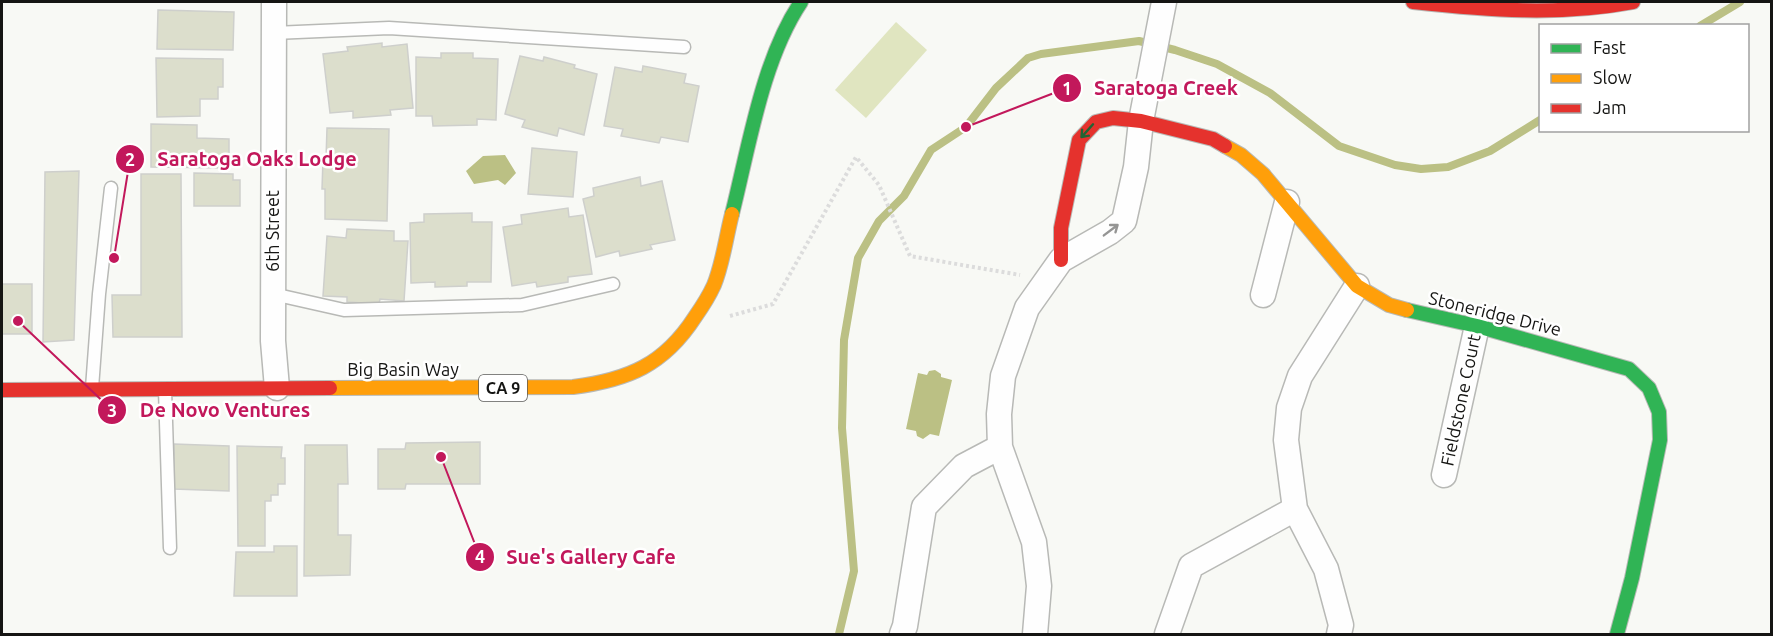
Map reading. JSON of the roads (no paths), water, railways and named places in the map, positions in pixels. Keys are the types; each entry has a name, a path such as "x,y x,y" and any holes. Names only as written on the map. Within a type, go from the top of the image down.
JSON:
{"main road":[{"name":"Big Basin Way","path":"2,390 573,387 598,386 637,374 652,364 678,340 701,311 714,285 770,68 789,20 801,2"},
{"path":"1413,2 1497,12 1530,13 1594,10 1633,2"},
{"name":"Stoneridge Drive","path":"1055,270 1078,140 1095,122 1113,118 1141,121 1213,139 1240,155 1263,174 1357,286 1389,305 1477,326 1629,369 1649,388 1659,412 1660,440 1632,578 1617,634"}],"street":[{"name":"6th Street","path":"274,2 273,350 277,388"},
{"path":"1035,634 1039,585 1034,542 1000,447 999,414 1003,376 1027,308 1055,270 1124,220 1136,167 1141,121 1163,8"},
{"path":"1263,295 1287,202"},
{"path":"1339,634 1341,625 1326,569 1295,509 1286,440 1289,408 1300,376 1357,286"},
{"name":"Fieldstone Court","path":"1444,475 1477,326"},
{"path":"902,634 924,507 964,466 1000,447"},
{"path":"1167,634 1191,566 1295,509"}],"lane":[{"path":"274,33 389,28 684,47"},
{"path":"92,389 99,294 111,188"},
{"path":"273,294 344,310 510,306 613,284"},
{"path":"165,389 170,548"}],"waterway":[{"path":"1703,24 1740,2"},
{"path":"839,634 854,571 842,428 844,340 858,258 879,221 904,196 931,150 966,127 996,88 1028,58 1041,54 1139,41 1175,50 1217,64 1270,93 1339,146 1395,165 1421,169 1448,167 1490,151 1539,121"}],"place":[{"name":"Saratoga Creek","path":"966,127"},
{"name":"Saratoga Oaks Lodge","path":"114,258"},
{"name":"De Novo Ventures","path":"18,321"},
{"name":"Sue's Gallery Cafe","path":"441,457"}]}
